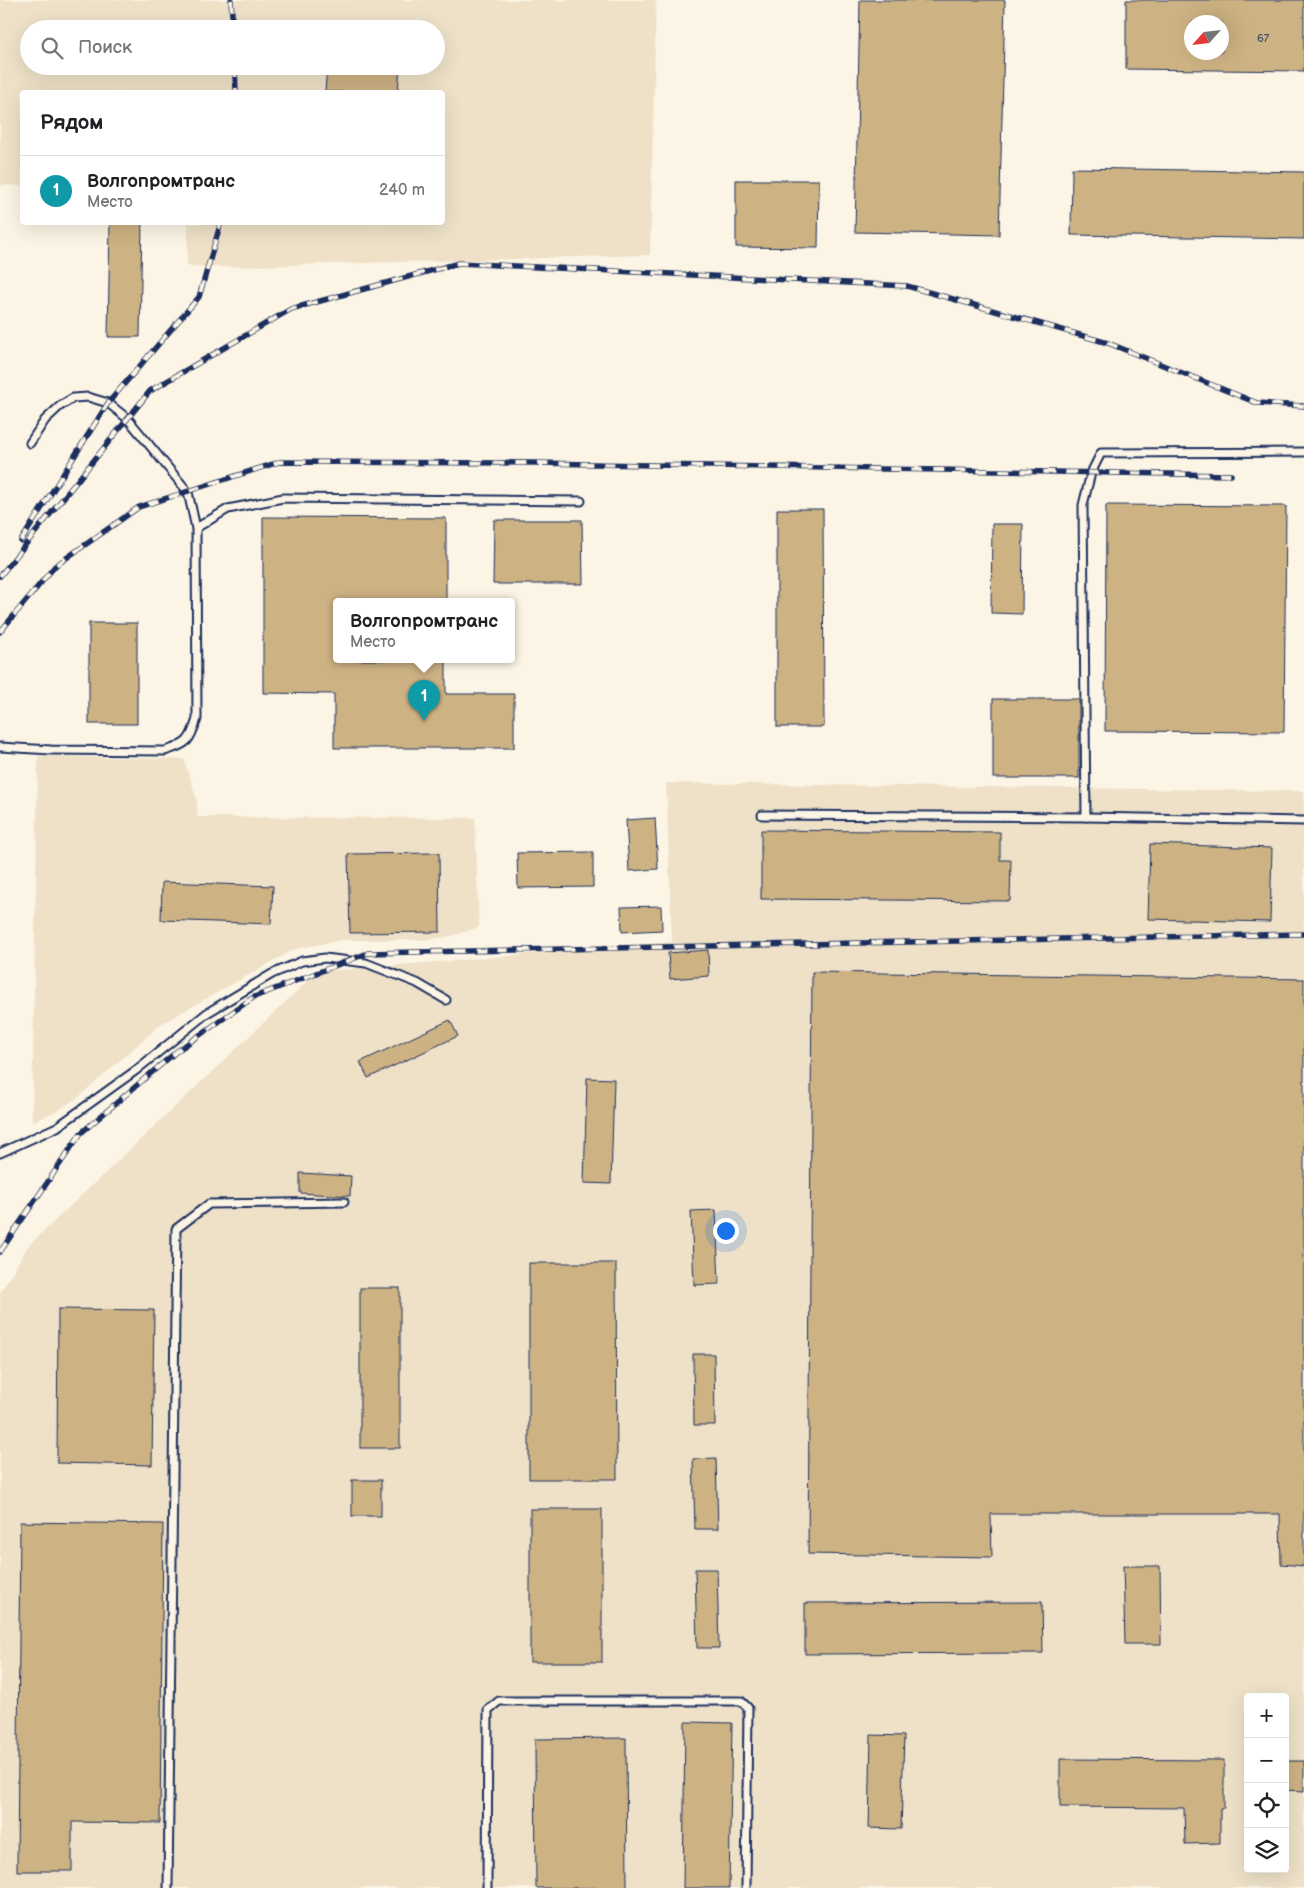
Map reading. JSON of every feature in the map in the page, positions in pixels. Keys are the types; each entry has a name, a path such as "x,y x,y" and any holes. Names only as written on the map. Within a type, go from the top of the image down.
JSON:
{"lane":[{"path":"0,747 51,750 166,751 182,746 192,734 197,719 196,528 188,492 128,419 108,403 88,397 73,398 60,406 45,420 30,442"},
{"path":"1086,816 1083,505 1091,473 1101,453 1304,452"},
{"path":"196,528 228,509 283,498 581,501"},
{"path":"762,815 1086,816 1304,821"},
{"path":"0,1153 57,1127 135,1071 207,1013 272,974 302,961 325,958 366,963 417,983 446,1000"},
{"path":"168,1888 176,1229 209,1204 344,1202"},
{"path":"487,1888 488,1710 499,1701 518,1701 741,1702 748,1708 746,1888"}],"shaded area":[{"path":"0,0 656,0 650,255 222,267 187,266 188,225 445,225 445,90 20,90 20,186 0,185"},
{"path":"38,756 184,759 197,800 197,817 475,818 479,927 452,936 427,940 342,940 295,949 161,1024 80,1096 59,1110 32,1122"},
{"path":"666,783 1304,791 1304,1888 0,1888 0,1293 28,1246 317,972 672,942"}],"building":[{"path":"860,0 1005,0 999,235 855,232"},
{"path":"1126,0 1304,0 1304,71 1126,69"},
{"path":"326,75 399,75 398,90 325,90"},
{"path":"1072,168 1304,172 1304,239 1071,235"},
{"path":"736,180 819,180 818,248 736,247"},
{"path":"110,225 142,225 140,337 108,337"},
{"path":"1106,505 1286,506 1284,732 1105,731"},
{"path":"777,509 823,509 824,727 777,727"},
{"path":"263,517 446,518 446,598 333,598 333,663 446,663 446,694 514,694 514,748 334,748 334,694 263,693"},
{"path":"494,520 582,520 583,584 493,584"},
{"path":"992,524 1023,524 1022,614 991,613"},
{"path":"89,623 137,623 137,724 89,724"},
{"path":"993,699 1079,699 1079,778 993,778"},
{"path":"655,818 658,869 629,871 626,820"},
{"path":"761,830 1000,832 1000,860 1011,860 1010,901 761,899"},
{"path":"1150,844 1272,848 1270,922 1148,919"},
{"path":"593,852 593,887 518,888 517,853"},
{"path":"439,853 440,932 350,933 348,854"},
{"path":"162,882 273,886 271,924 161,920"},
{"path":"661,906 662,930 622,932 621,907"},
{"path":"708,950 709,976 670,979 668,953"},
{"path":"812,972 1304,979 1304,1566 1281,1564 1280,1514 991,1514 992,1557 808,1554"},
{"path":"450,1020 458,1036 368,1078 360,1062"},
{"path":"587,1078 614,1079 611,1184 584,1183"},
{"path":"300,1173 351,1176 350,1196 300,1193"},
{"path":"716,1210 719,1284 694,1285 691,1211"},
{"path":"529,1263 616,1263 617,1479 529,1479"},
{"path":"360,1288 400,1288 400,1448 360,1448"},
{"path":"58,1309 154,1310 152,1465 57,1463"},
{"path":"693,1354 714,1354 715,1425 694,1425"},
{"path":"716,1458 718,1529 695,1529 693,1459"},
{"path":"352,1480 381,1480 381,1516 352,1516"},
{"path":"530,1509 602,1509 602,1662 530,1662"},
{"path":"20,1522 163,1524 160,1823 72,1822 72,1871 17,1871"},
{"path":"1123,1566 1160,1566 1161,1644 1125,1644"},
{"path":"695,1569 717,1569 719,1648 697,1648"},
{"path":"1042,1602 1043,1653 805,1654 805,1603"},
{"path":"685,1722 732,1723 729,1888 683,1888"},
{"path":"871,1735 904,1736 901,1829 869,1828"},
{"path":"626,1738 627,1888 536,1888 535,1739"},
{"path":"1060,1759 1224,1760 1224,1808 1220,1808 1220,1843 1185,1844 1184,1808 1060,1807"},
{"path":"1289,1761 1304,1761 1304,1791 1289,1790"}],"railway":[{"path":"231,0 232,20"},
{"path":"235,75 236,90"},
{"path":"21,541 108,403 199,297 220,225"},
{"path":"0,576 150,391 291,309 459,263 907,286 1108,343 1257,403 1304,406"},
{"path":"0,632 55,566 139,507 279,462 534,463 1231,475"},
{"path":"0,1252 81,1133 177,1051 254,997 368,953 1304,934"}],"place":[{"name":"Волгопромтранс","path":"424,721"}]}
